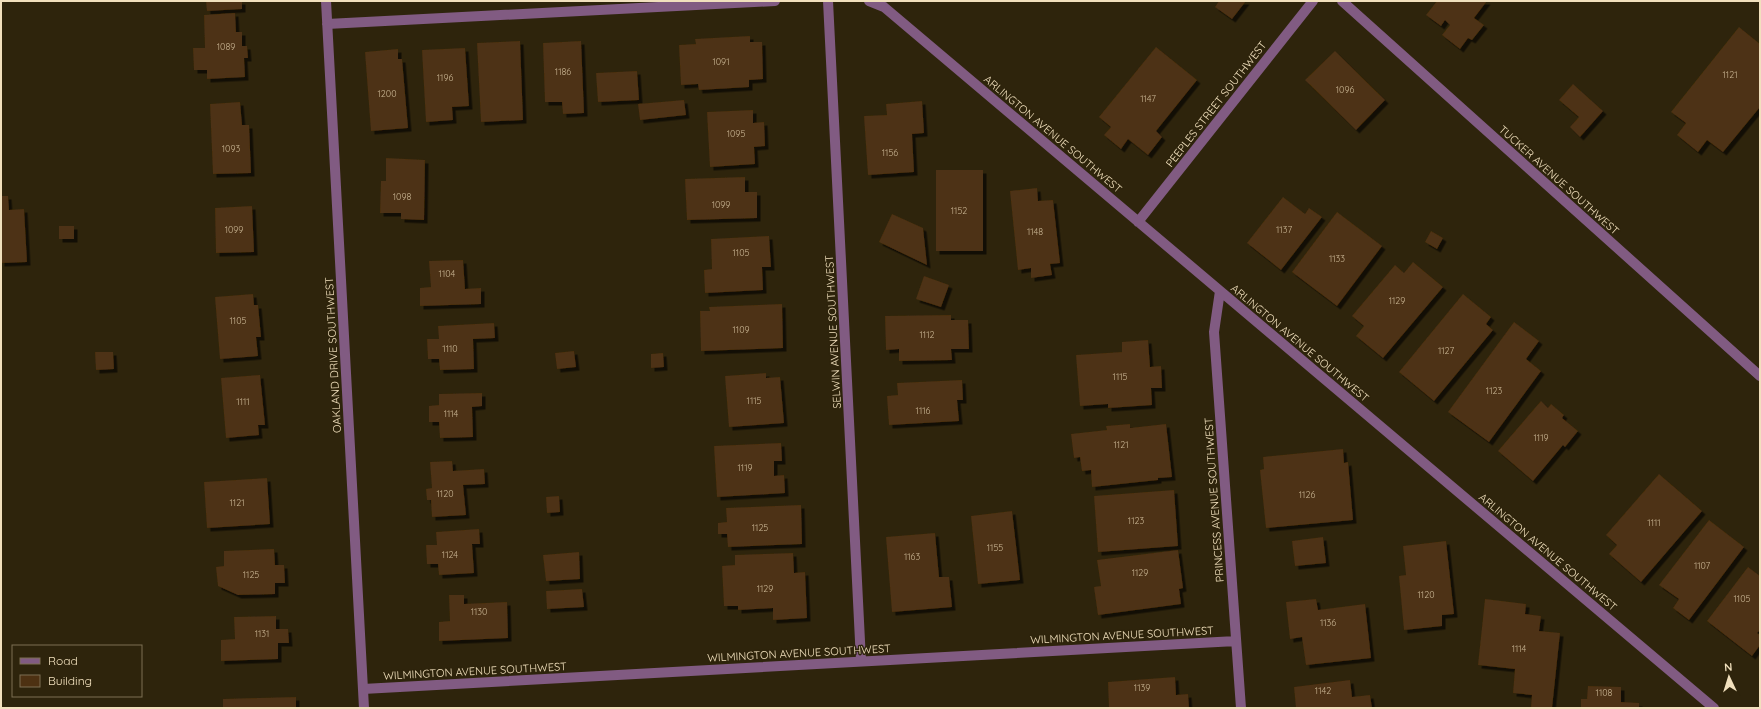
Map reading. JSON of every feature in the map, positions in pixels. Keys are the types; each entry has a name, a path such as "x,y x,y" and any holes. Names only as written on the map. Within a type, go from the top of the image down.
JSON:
{"street":[{"name":"OAKLAND DRIVE SOUTHWEST","path":"326,1 364,708"},
{"path":"327,24 775,1"},
{"name":"SELWIN AVENUE SOUTHWEST","path":"828,1 861,661"},
{"name":"ARLINGTON AVENUE SOUTHWEST","path":"869,1 884,7 1714,708"},
{"name":"PEEPLES STREET SOUTHWEST","path":"1138,222 1313,1"},
{"name":"TUCKER AVENUE SOUTHWEST","path":"1342,1 1760,376"},
{"name":"PRINCESS AVENUE SOUTHWEST","path":"1220,291 1214,332 1241,708"},
{"name":"WILMINGTON AVENUE SOUTHWEST","path":"363,689 1236,641"}],"building":[{"path":"206,1 242,1 242,9 207,11"},
{"path":"1219,1 1246,1 1232,19 1215,7"},
{"path":"1437,1 1487,1 1474,18 1484,25 1472,40 1468,38 1460,49 1442,35 1450,25 1445,20 1441,26 1426,15"},
{"path":"235,13 236,32 242,32 242,46 247,46 248,58 244,58 245,77 207,79 207,70 194,70 193,48 205,48 204,15"},
{"path":"1739,27 1760,44 1760,107 1723,152 1707,140 1698,152 1677,135 1686,123 1671,112"},
{"path":"750,36 750,42 762,42 763,79 749,80 749,87 699,90 698,84 681,85 679,45 696,44 695,39"},
{"path":"520,41 523,120 481,122 477,43"},
{"path":"581,41 584,113 563,114 562,102 545,102 543,43"},
{"path":"1156,47 1197,80 1156,131 1162,137 1148,155 1128,139 1121,149 1104,135 1111,127 1099,117"},
{"path":"465,48 469,106 452,107 453,120 426,122 422,50"},
{"path":"398,49 398,59 402,59 408,128 371,131 365,52"},
{"path":"1335,51 1385,100 1356,130 1305,80"},
{"path":"637,71 639,100 598,102 596,73"},
{"path":"1573,84 1603,111 1580,137 1570,127 1579,117 1559,100"},
{"path":"684,100 686,115 640,120 638,104"},
{"path":"922,101 924,133 912,134 914,172 868,175 864,116 887,115 886,104"},
{"path":"240,102 242,125 249,125 251,173 213,174 210,104"},
{"path":"753,110 753,123 764,122 765,146 754,147 755,164 710,167 707,112"},
{"path":"386,158 425,160 424,220 401,219 401,213 380,213 381,181 386,181"},
{"path":"936,170 983,170 983,251 936,251"},
{"path":"745,177 745,192 757,192 757,218 687,220 685,179"},
{"path":"1037,188 1038,201 1053,200 1060,263 1050,264 1052,275 1031,278 1031,268 1018,270 1010,191"},
{"path":"1,196 8,196 9,210 24,209 27,262 1,263"},
{"path":"1283,197 1305,214 1309,208 1322,217 1281,270 1247,243"},
{"path":"252,206 254,252 216,253 215,208"},
{"path":"1337,212 1382,246 1337,306 1292,272"},
{"path":"892,214 923,228 927,265 879,242"},
{"path":"59,226 74,226 74,239 59,239"},
{"path":"1431,231 1443,238 1437,249 1425,242"},
{"path":"769,236 771,267 762,267 763,290 705,293 704,270 712,269 711,239"},
{"path":"463,260 465,289 481,288 481,304 420,306 420,288 431,287 429,261"},
{"path":"1413,262 1443,287 1383,358 1356,336 1364,326 1352,316 1395,265 1404,273"},
{"path":"924,276 949,285 941,307 916,299"},
{"path":"253,294 254,305 258,305 261,337 256,337 258,356 220,359 215,297"},
{"path":"1463,294 1491,317 1486,324 1493,330 1434,401 1399,372"},
{"path":"782,304 783,348 701,351 700,311 710,311 709,307"},
{"path":"951,315 951,320 968,320 969,349 951,349 952,360 899,361 899,349 886,350 885,316"},
{"path":"1514,322 1539,341 1526,359 1541,371 1489,442 1448,412"},
{"path":"494,323 495,338 473,339 474,369 440,370 439,359 428,359 427,339 439,339 438,326"},
{"path":"1148,340 1150,367 1161,366 1162,388 1151,388 1152,405 1108,408 1108,404 1080,406 1076,355 1122,352 1122,342"},
{"path":"574,351 576,367 557,369 555,353"},
{"path":"95,352 113,352 114,369 96,370"},
{"path":"663,353 664,367 651,368 651,354"},
{"path":"766,373 766,378 780,377 784,423 729,427 725,376"},
{"path":"260,375 265,425 258,425 259,435 226,438 221,378"},
{"path":"962,380 963,400 957,400 959,421 889,425 887,396 898,395 897,383"},
{"path":"482,393 482,406 472,407 473,437 440,438 439,422 429,422 429,406 439,405 439,394"},
{"path":"1541,401 1548,408 1551,404 1564,415 1562,418 1578,431 1565,447 1563,445 1533,481 1498,451"},
{"path":"1130,424 1130,428 1166,424 1172,477 1158,478 1158,480 1092,487 1091,470 1082,471 1080,457 1074,458 1071,434 1107,430 1106,426"},
{"path":"781,443 782,461 774,461 774,476 784,475 785,493 717,497 714,446"},
{"path":"1343,449 1344,463 1348,462 1353,520 1266,528 1260,470 1264,469 1263,457"},
{"path":"452,461 453,471 484,469 485,484 463,485 466,515 432,517 431,500 427,500 426,489 432,488 430,462"},
{"path":"1659,474 1702,511 1641,582 1609,554 1617,545 1606,535"},
{"path":"267,478 270,524 207,528 204,482"},
{"path":"1174,490 1178,546 1098,552 1094,496"},
{"path":"559,496 560,512 547,513 546,497"},
{"path":"801,505 802,544 728,547 727,534 718,534 718,523 727,522 726,508"},
{"path":"1012,511 1020,580 978,584 971,516"},
{"path":"1709,520 1744,547 1689,620 1673,608 1679,599 1659,585"},
{"path":"479,529 480,544 472,544 474,573 439,575 438,564 427,564 426,545 437,545 436,532"},
{"path":"935,533 939,577 949,577 952,607 892,612 886,537"},
{"path":"1323,537 1326,563 1295,566 1292,541"},
{"path":"1446,541 1454,614 1442,615 1442,626 1404,630 1399,576 1406,575 1403,546"},
{"path":"274,549 275,565 284,565 285,583 275,583 275,594 238,595 218,586 216,567 224,566 224,551"},
{"path":"1178,550 1183,588 1179,589 1181,604 1098,615 1094,587 1101,586 1097,560"},
{"path":"579,552 580,579 546,581 543,555"},
{"path":"793,553 794,573 805,572 807,618 773,620 773,608 738,610 738,606 724,606 722,566 735,565 735,555"},
{"path":"1748,567 1760,576 1760,630 1757,633 1760,635 1760,645 1752,656 1707,621"},
{"path":"582,589 584,607 547,609 546,591"},
{"path":"449,595 464,595 464,604 507,602 508,638 439,641 439,622 450,621"},
{"path":"1316,599 1318,610 1365,604 1371,658 1306,665 1302,637 1290,639 1286,602"},
{"path":"1485,599 1526,604 1525,614 1541,616 1539,631 1560,633 1552,708 1531,707 1532,695 1513,693 1515,669 1478,665"},
{"path":"276,616 276,629 288,629 289,643 278,643 278,659 221,661 221,640 235,639 234,617"},
{"path":"1175,677 1176,695 1188,694 1189,708 1109,708 1108,682"},
{"path":"1350,680 1352,697 1370,695 1372,708 1296,708 1294,687"},
{"path":"1588,686 1621,687 1621,702 1639,703 1639,708 1581,708 1581,699 1587,699"},
{"path":"296,697 296,708 223,708 223,699"}]}
